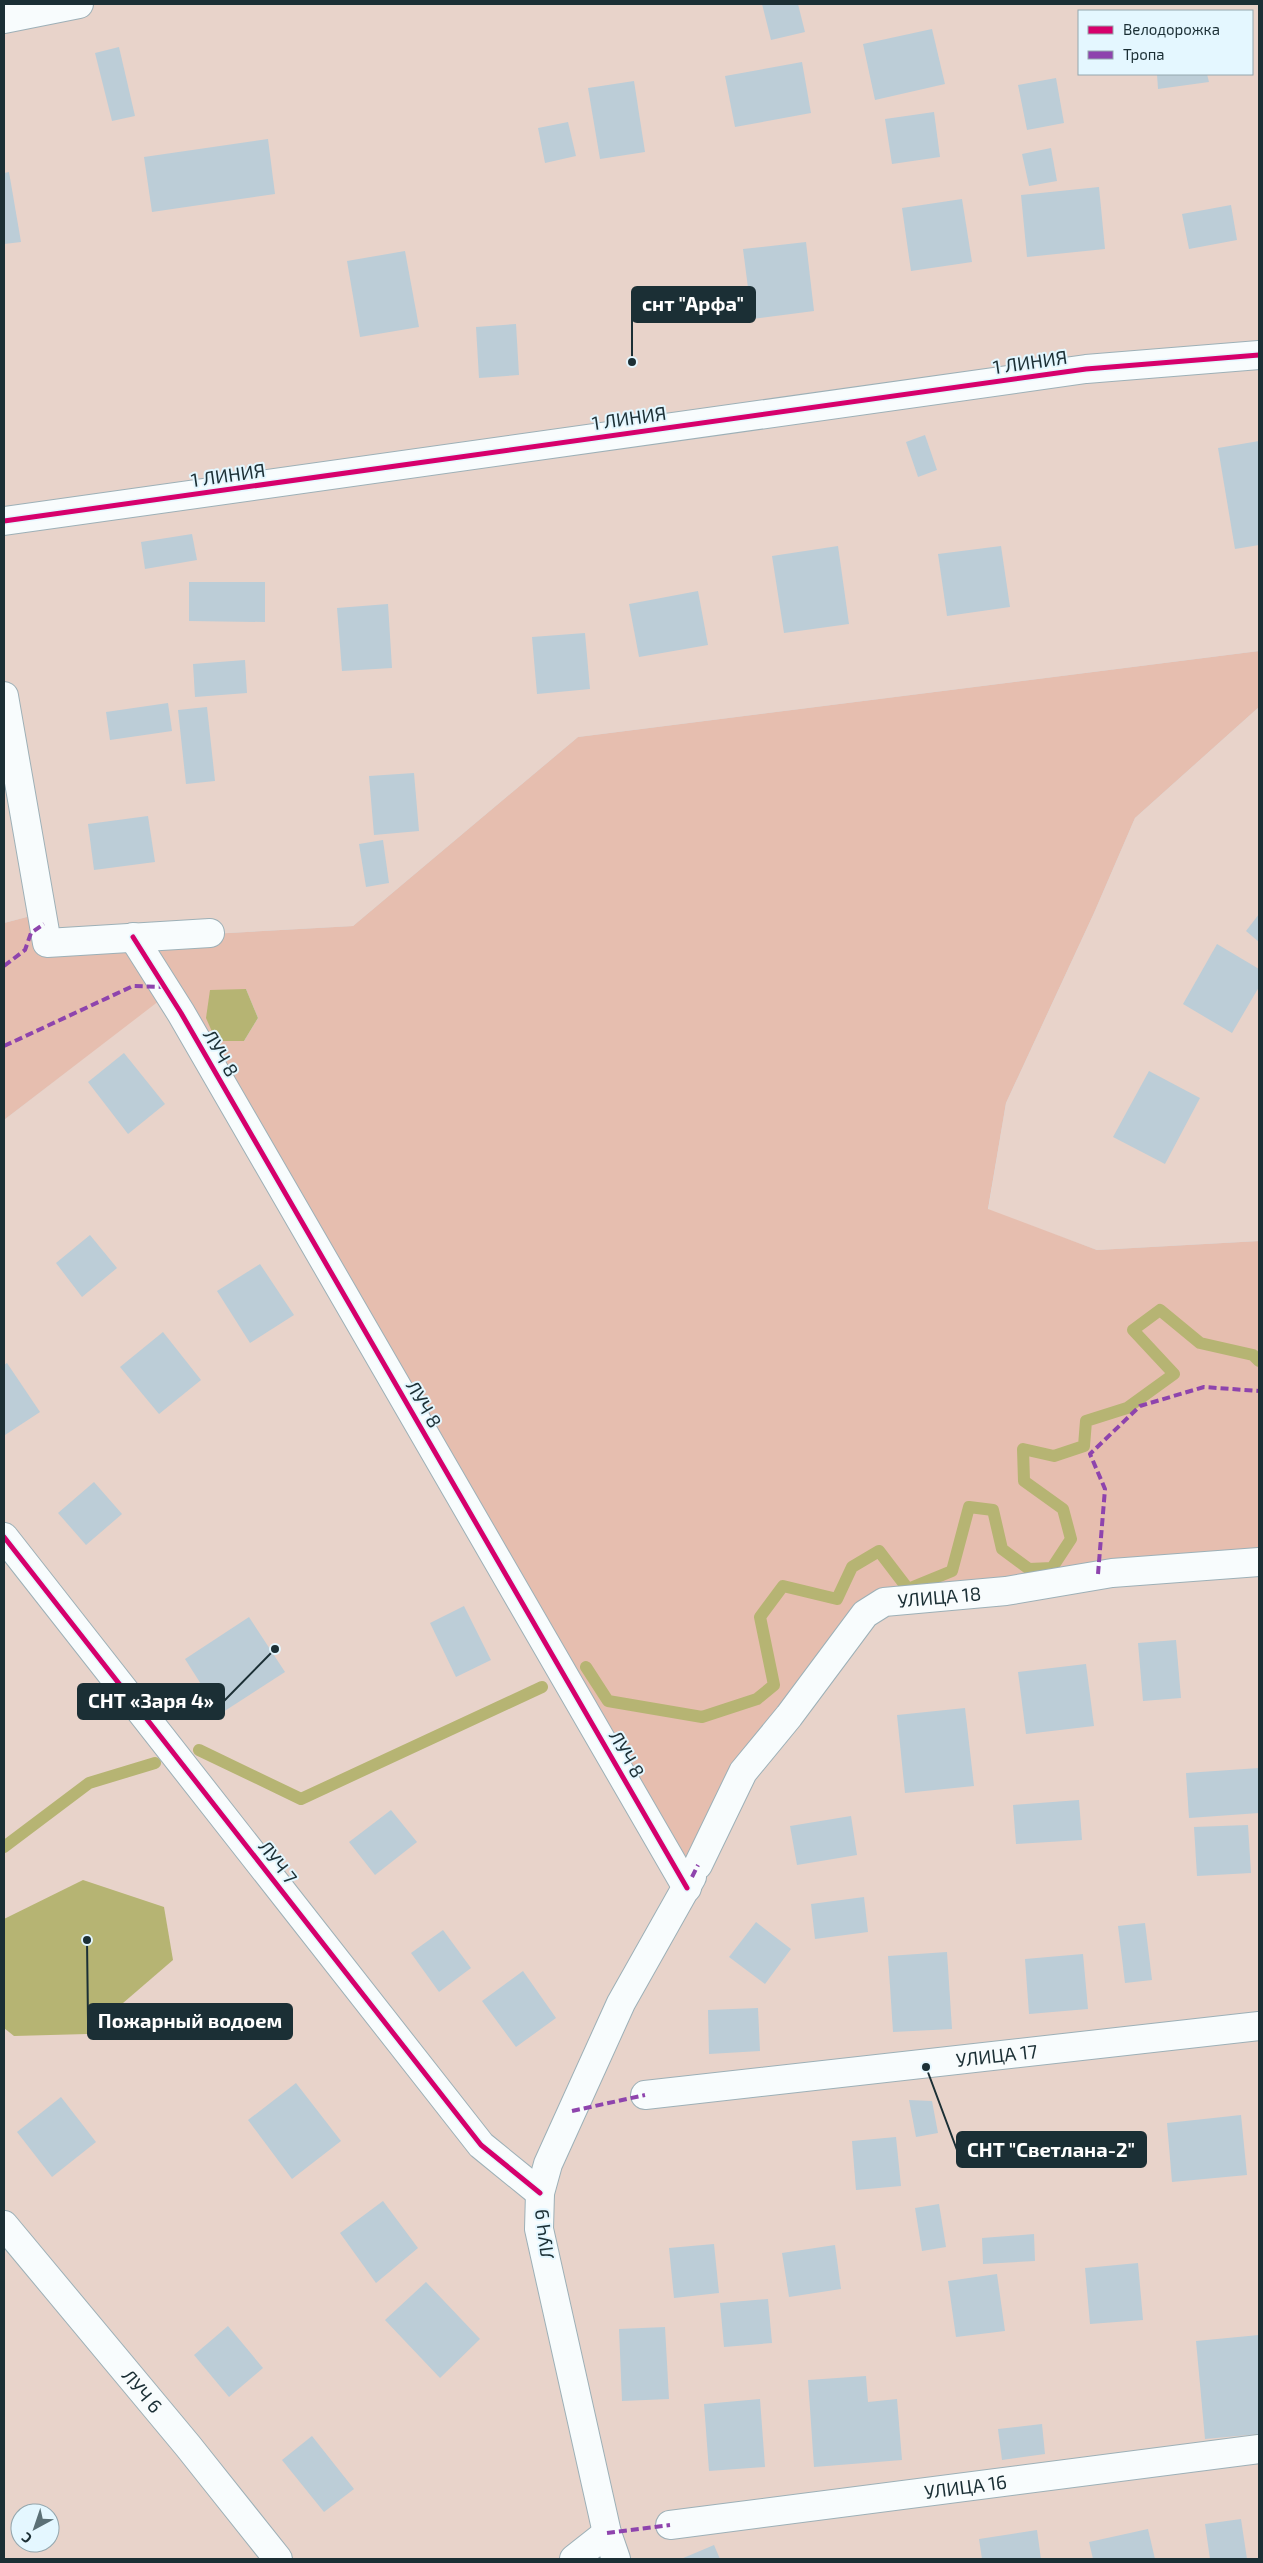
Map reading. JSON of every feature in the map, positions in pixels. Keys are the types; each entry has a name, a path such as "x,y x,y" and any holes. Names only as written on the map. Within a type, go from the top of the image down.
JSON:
{"street":[{"path":"4,19 80,4"},
{"name":"1 ЛИНИЯ","path":"4,521 1086,369 1259,355"},
{"path":"4,696 47,943 210,933"},
{"name":"ЛУЧ 8","path":"133,937 181,1013 693,1877"},
{"name":"ЛУЧ 7","path":"4,1537 481,2145 540,2192"},
{"name":"УЛИЦА 18","path":"693,1877 743,1772 789,1716 865,1614 884,1602 1006,1591 1112,1573 1259,1562"},
{"name":"ЛУЧ 9","path":"616,2559 607,2533 539,2228 540,2192 548,2164 621,2003 693,1877"},
{"name":"УЛИЦА 17","path":"644,2095 1259,2026"},
{"name":"ЛУЧ 6","path":"4,2225 188,2446 278,2559"},
{"name":"УЛИЦА 16","path":"670,2525 1259,2449"},
{"path":"574,2559 607,2533"}],"shaded area":[{"path":"4,4 1259,4 1259,651 578,737 353,926 47,943 42,913 4,923"},
{"path":"1259,651 1259,707 1135,818 1094,913 1006,1103 988,1209 1097,1250 1259,1241 1259,1562 884,1602 817,1678 684,1892 168,994 4,1120 4,923 42,913 47,943 353,926 578,737","holes":["246,989 258,1018 244,1041"]},
{"path":"1259,707 1259,1241 1097,1250 988,1210 1006,1103 1094,913 1135,818"},
{"path":"246,989 258,1018 244,1041 216,1041 206,1018 210,990"},
{"path":"168,993 706,1850 865,1614 1259,1562 1259,2559 4,2559 4,1120"},
{"path":"83,1880 164,1907 173,1960 87,2034 14,2036 4,2028 4,1919"}],"building":[{"path":"762,4 798,4 805,32 771,40"},
{"path":"932,29 945,84 875,100 863,44"},
{"path":"119,47 135,116 112,121 95,53"},
{"path":"802,62 811,113 735,127 725,76"},
{"path":"1157,75 1207,75 1209,82 1158,89"},
{"path":"1056,78 1064,123 1027,130 1018,85"},
{"path":"634,81 645,152 600,159 588,88"},
{"path":"934,112 940,157 892,164 885,119"},
{"path":"568,122 576,156 545,163 538,128"},
{"path":"268,139 275,194 152,212 144,157"},
{"path":"1051,148 1057,181 1029,186 1022,154"},
{"path":"9,172 21,242 4,244 4,173"},
{"path":"1099,187 1105,249 1027,257 1021,195"},
{"path":"962,199 972,262 911,271 902,208"},
{"path":"1231,205 1237,240 1189,249 1182,214"},
{"path":"806,242 814,311 752,319 743,249"},
{"path":"405,251 419,327 360,337 347,261"},
{"path":"516,324 519,375 479,378 476,327"},
{"path":"925,435 937,470 918,477 906,442"},
{"path":"1259,441 1259,545 1235,549 1218,448"},
{"path":"192,534 197,560 145,569 141,542"},
{"path":"838,546 849,624 784,633 772,556"},
{"path":"1001,546 1010,607 947,616 938,554"},
{"path":"189,582 265,582 265,622 189,621"},
{"path":"698,591 708,645 639,657 629,604"},
{"path":"388,604 392,668 342,671 337,608"},
{"path":"585,633 590,689 537,694 532,637"},
{"path":"245,660 247,693 195,697 193,664"},
{"path":"168,703 172,731 110,740 106,712"},
{"path":"207,707 215,781 186,784 178,710"},
{"path":"414,773 419,831 374,835 369,776"},
{"path":"148,816 155,862 94,870 88,824"},
{"path":"383,840 389,883 366,887 359,844"},
{"path":"1259,914 1259,942 1246,931"},
{"path":"1217,944 1259,969 1259,987 1232,1033 1183,1004"},
{"path":"124,1053 165,1104 128,1134 88,1082"},
{"path":"1149,1071 1200,1098 1165,1164 1113,1137"},
{"path":"90,1235 117,1268 82,1297 56,1263"},
{"path":"260,1264 294,1315 250,1343 217,1291"},
{"path":"163,1332 201,1380 159,1414 120,1367"},
{"path":"7,1363 40,1412 5,1435 4,1365"},
{"path":"94,1482 122,1514 86,1545 58,1513"},
{"path":"464,1606 491,1660 456,1677 430,1623"},
{"path":"249,1617 285,1672 220,1714 185,1659"},
{"path":"1176,1640 1181,1698 1143,1701 1138,1643"},
{"path":"1086,1664 1094,1726 1026,1734 1018,1672"},
{"path":"965,1708 974,1786 905,1793 897,1715"},
{"path":"1259,1768 1259,1813 1189,1818 1186,1773"},
{"path":"1079,1800 1082,1840 1016,1844 1013,1805"},
{"path":"391,1810 417,1842 375,1875 349,1842"},
{"path":"851,1816 857,1855 797,1865 790,1826"},
{"path":"1248,1825 1251,1873 1197,1876 1194,1827"},
{"path":"864,1897 868,1932 815,1939 811,1904"},
{"path":"756,1922 791,1949 765,1984 729,1957"},
{"path":"1145,1923 1152,1980 1125,1983 1118,1926"},
{"path":"443,1930 471,1968 439,1992 411,1953"},
{"path":"947,1952 952,2029 893,2032 888,1956"},
{"path":"1083,1954 1088,2009 1029,2014 1025,1959"},
{"path":"523,1971 556,2018 516,2047 482,2001"},
{"path":"758,2008 760,2051 709,2054 708,2010"},
{"path":"296,2083 341,2141 292,2179 248,2120"},
{"path":"61,2097 96,2142 52,2177 17,2132"},
{"path":"909,2100 932,2101 938,2133 916,2137"},
{"path":"1241,2115 1247,2175 1172,2182 1167,2123"},
{"path":"896,2137 901,2186 856,2190 852,2141"},
{"path":"383,2201 418,2248 376,2283 340,2233"},
{"path":"939,2204 946,2247 922,2251 915,2208"},
{"path":"1034,2234 1035,2261 983,2264 982,2238"},
{"path":"714,2244 719,2293 674,2298 669,2248"},
{"path":"835,2245 841,2289 789,2297 782,2253"},
{"path":"1138,2263 1143,2320 1090,2324 1085,2268"},
{"path":"997,2274 1005,2331 956,2337 948,2281"},
{"path":"426,2282 480,2339 440,2378 385,2320"},
{"path":"768,2299 772,2343 724,2347 720,2303"},
{"path":"228,2326 263,2368 229,2397 194,2355"},
{"path":"665,2327 669,2399 622,2401 619,2329"},
{"path":"1259,2335 1259,2434 1205,2439 1196,2341"},
{"path":"866,2376 868,2402 897,2399 902,2460 814,2467 808,2380"},
{"path":"760,2399 765,2467 709,2471 704,2404"},
{"path":"1042,2424 1045,2454 1002,2460 998,2429"},
{"path":"312,2436 354,2489 324,2512 282,2460"},
{"path":"1241,2519 1247,2559 1210,2559 1205,2524"},
{"path":"1148,2529 1155,2559 1093,2559 1089,2542"},
{"path":"1037,2530 1041,2559 982,2559 979,2539"},
{"path":"714,2545 720,2559 681,2559"}],"waterway":[{"path":"586,1667 608,1701 702,1717 757,1699 774,1685 760,1617 783,1586 837,1599 852,1567 879,1551 908,1589 952,1571 969,1507 993,1510 1002,1549 1029,1569 1052,1568 1071,1539 1063,1509 1024,1481 1023,1449 1054,1456 1084,1446 1086,1421 1127,1408 1174,1374 1133,1330 1160,1310 1200,1343 1253,1355 1259,1361"},
{"path":"199,1750 301,1799 542,1687"},
{"path":"4,1847 89,1783 155,1763"}],"marked path":[{"path":"4,966 25,950 31,933 44,924"},
{"path":"4,1046 133,986 164,987"},
{"path":"1098,1574 1105,1489 1090,1454 1140,1406 1204,1387 1259,1391"},
{"path":"692,1877 698,1865"},
{"path":"572,2111 645,2095"},
{"path":"607,2533 670,2525"}],"cycle path":[{"path":"4,521 1086,369 1259,355"},
{"path":"133,937 181,1013 687,1888"},
{"path":"4,1537 481,2145 540,2193"}],"place":[{"name":"снт \"Арфа\"","path":"632,362"},
{"name":"СНТ «Заря 4»","path":"275,1649"},
{"name":"Пожарный водоем","path":"87,1940"},
{"name":"СНТ \"Светлана-2\"","path":"926,2067"}]}
